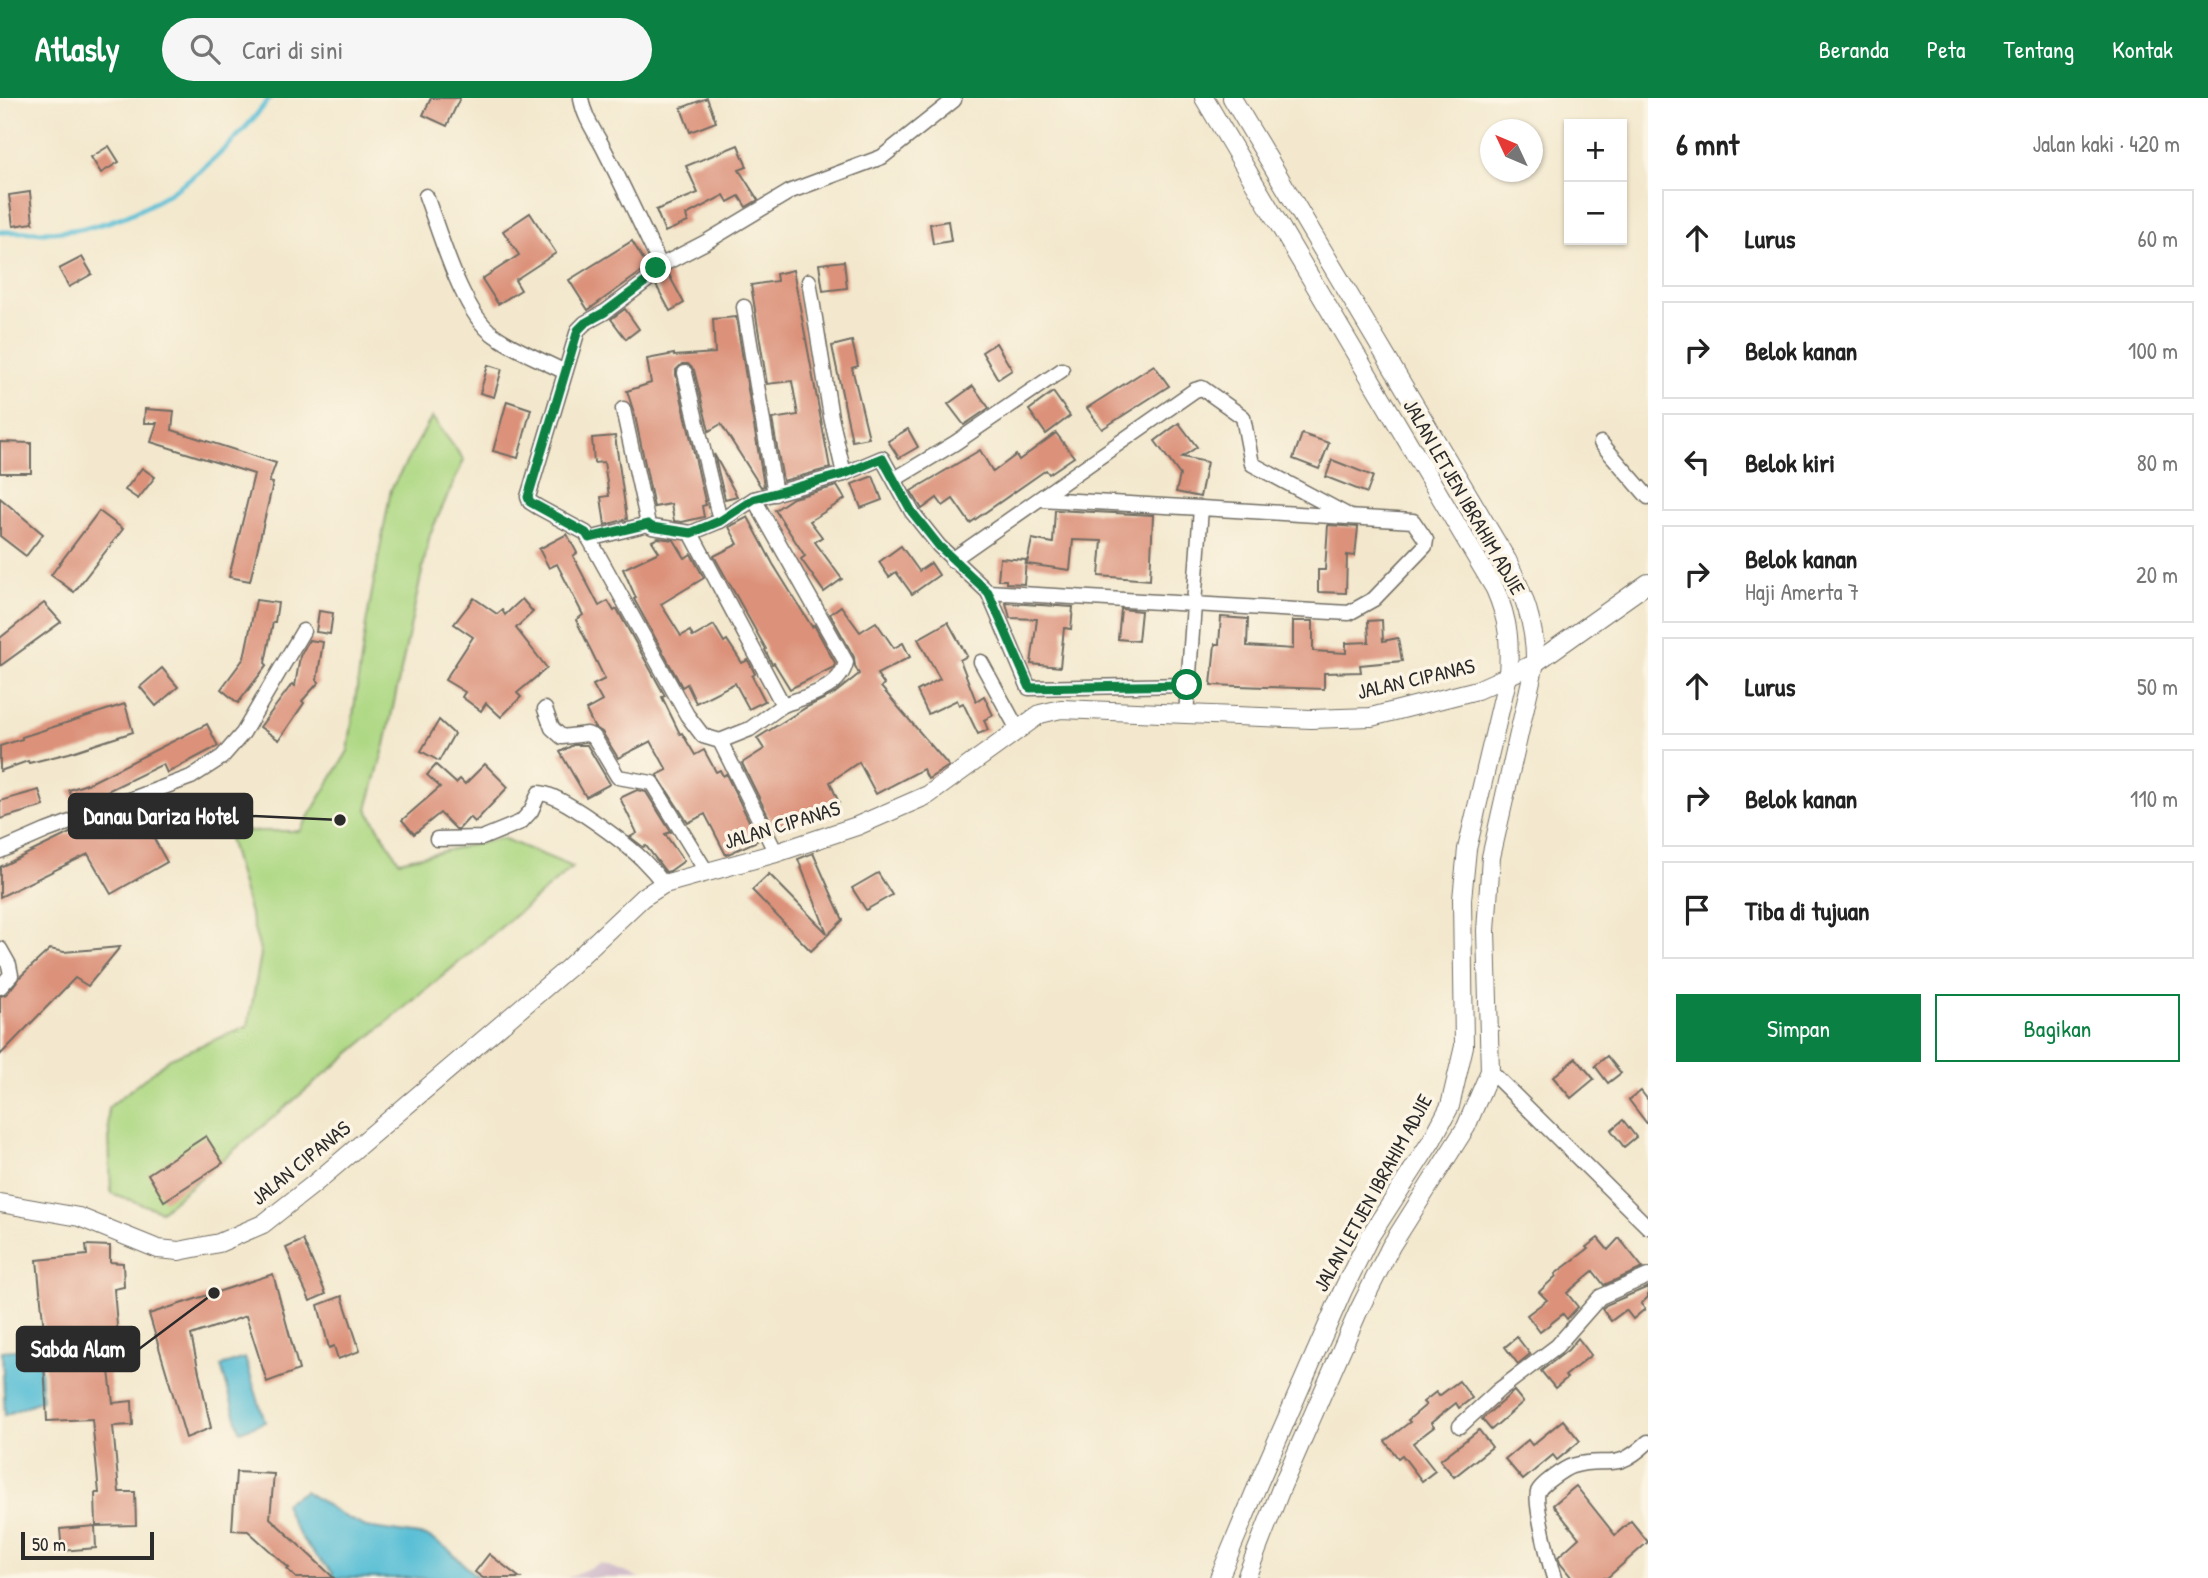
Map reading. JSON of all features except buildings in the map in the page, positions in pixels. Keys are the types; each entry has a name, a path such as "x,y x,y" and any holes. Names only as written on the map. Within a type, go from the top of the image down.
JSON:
{"street":[{"path":"581,98 589,122 657,258 656,268 653,276 578,330 528,497 530,502 586,533 687,715 704,736 720,741 750,729 783,705 816,693 836,681 844,673 846,663 754,499"},
{"name":"JALAN LETJEN IBRAHIM ADJIE","path":"1204,98 1495,589 1509,628 1508,676 1467,849 1462,899 1464,1046 1450,1106 1432,1140 1370,1236 1326,1328 1219,1578"},
{"name":"JALAN LETJEN IBRAHIM ADJIE","path":"1232,98 1507,560 1530,617 1535,642 1535,663 1491,858 1486,931 1490,1072 1466,1127 1391,1246 1359,1312 1287,1474 1246,1578"},
{"path":"656,268 706,242 791,191 882,157 954,100"},
{"path":"426,196 457,278 477,317 491,334 565,372"},
{"path":"809,281 831,417 844,474"},
{"path":"744,307 775,494"},
{"path":"895,479 956,443 1062,370"},
{"path":"685,373 720,521"},
{"path":"952,561 1195,390 1202,388 1243,417 1252,464 1353,517"},
{"path":"623,409 648,524 652,527 691,533 720,521 754,499 844,474 878,458 885,461 912,512 952,561 988,592 1030,688 1187,685"},
{"path":"1601,443 1648,497"},
{"path":"988,592 1349,613 1374,599 1425,546 1426,540 1413,521 1040,499"},
{"path":"1186,715 1200,508"},
{"path":"589,538 648,524"},
{"path":"691,533 783,705"},
{"name":"JALAN CIPANAS","path":"0,1203 79,1217 158,1249 179,1251 219,1243 263,1224 314,1184 568,968 642,898 664,884 776,853 857,826 928,794 1040,714 1061,709 1311,719 1371,717 1477,690 1535,663 1648,583"},
{"path":"0,851 191,777 222,757 243,733 303,631"},
{"path":"981,662 1017,728"},
{"path":"545,709 552,728 562,737 587,734 594,737 618,776 652,783 706,871"},
{"path":"720,741 776,853"},
{"path":"438,839 482,838 521,821 531,811 539,793 543,793 562,801 628,847 651,867 664,884"},
{"path":"0,949 11,975 0,987"},
{"path":"1490,1072 1648,1227"},
{"path":"1370,1236 1391,1246"},
{"path":"1460,1426 1499,1390 1557,1346 1600,1297 1648,1276"},
{"path":"1554,1578 1538,1505 1539,1489 1571,1466 1625,1461 1648,1442"}],"shaded area":[{"path":"600,1563 640,1578 567,1578"}],"green space":[{"path":"432,417 464,460 430,534 385,745 367,809 399,861 502,838 573,867 161,1211 111,1193 108,1108 170,1058 248,1026 261,954 227,831 300,831 348,751 366,624 391,489"}],"water":[{"path":"39,1348 42,1400 5,1415 2,1351"},
{"path":"245,1358 265,1422 240,1431 221,1366"},
{"path":"305,1491 343,1516 366,1527 426,1536 448,1549 478,1578 329,1578 333,1573 304,1541 292,1523 284,1503"}],"waterway":[{"path":"0,232 56,232 95,226 153,203 205,167 229,145 270,98"}],"place":[{"name":"Danau Dariza Hotel","path":"340,820"},
{"name":"Sabda Alam","path":"214,1293"}],"route":[{"path":"656,268 653,276 578,330 528,497 530,502 586,533 589,538 648,524 652,527 691,533 720,521 754,499 844,474 882,458 912,512 952,561 988,592 1030,688 1187,685"}]}
